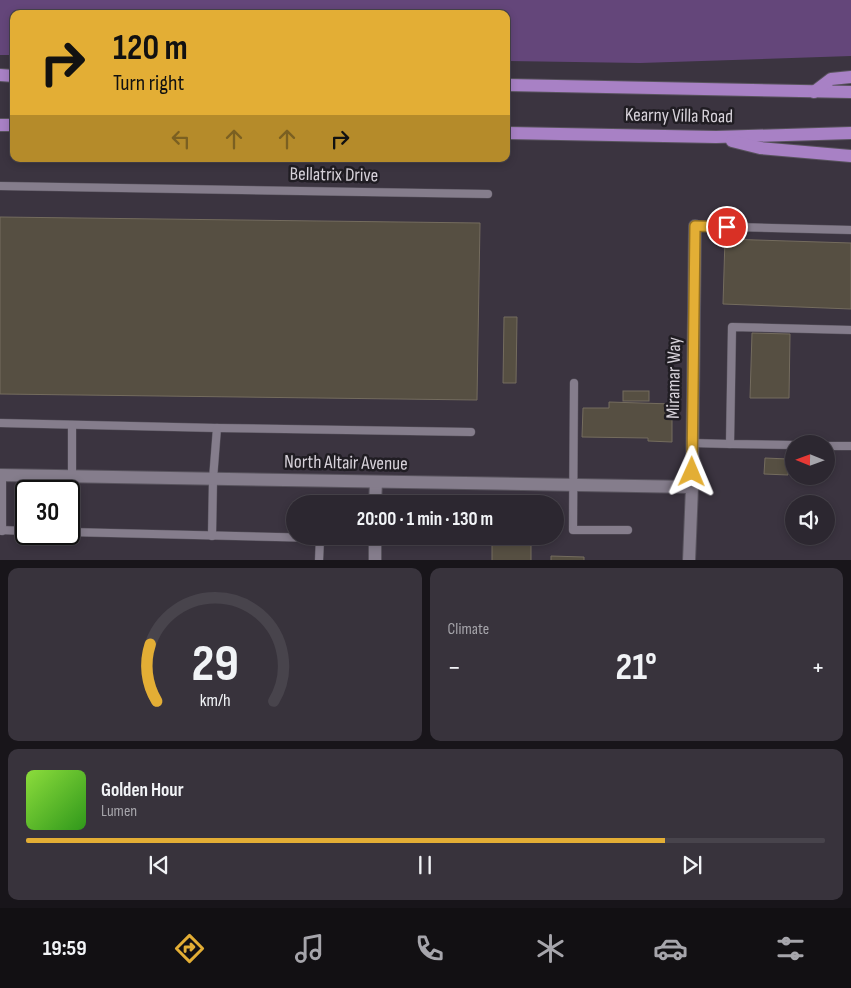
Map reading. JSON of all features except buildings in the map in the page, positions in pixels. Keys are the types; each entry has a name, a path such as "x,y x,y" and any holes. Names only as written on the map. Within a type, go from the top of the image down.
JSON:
{"main road":[{"path":"814,92 831,78 851,77"},
{"name":"Kearny Villa Road","path":"510,86 851,92"},
{"name":"Kearny Villa Road","path":"510,132 716,136 851,133"},
{"path":"716,136 760,148 851,156"}],"street":[{"name":"Miramar Way","path":"689,560 692,486 695,226"},
{"name":"North Altair Avenue","path":"1,476 692,486"},
{"path":"376,482 376,495"},
{"path":"375,545 375,560"}],"lane":[{"name":"Bellatrix Drive","path":"0,186 488,194"},
{"path":"695,226 851,230"},
{"path":"730,444 732,327 851,330"},
{"path":"574,383 573,530 628,530"},
{"path":"0,423 470,432"},
{"path":"72,425 72,476"},
{"path":"212,536 213,479 217,428"},
{"path":"692,443 785,445"},
{"path":"835,446 851,446"},
{"path":"1,476 1,530 15,531"},
{"path":"80,532 320,538 319,560"}],"shaded area":[{"path":"0,0 851,0 851,56 640,63 510,61 510,10 10,10 10,55 0,55"}],"route":[{"path":"692,472 695,226 727,227"}]}
